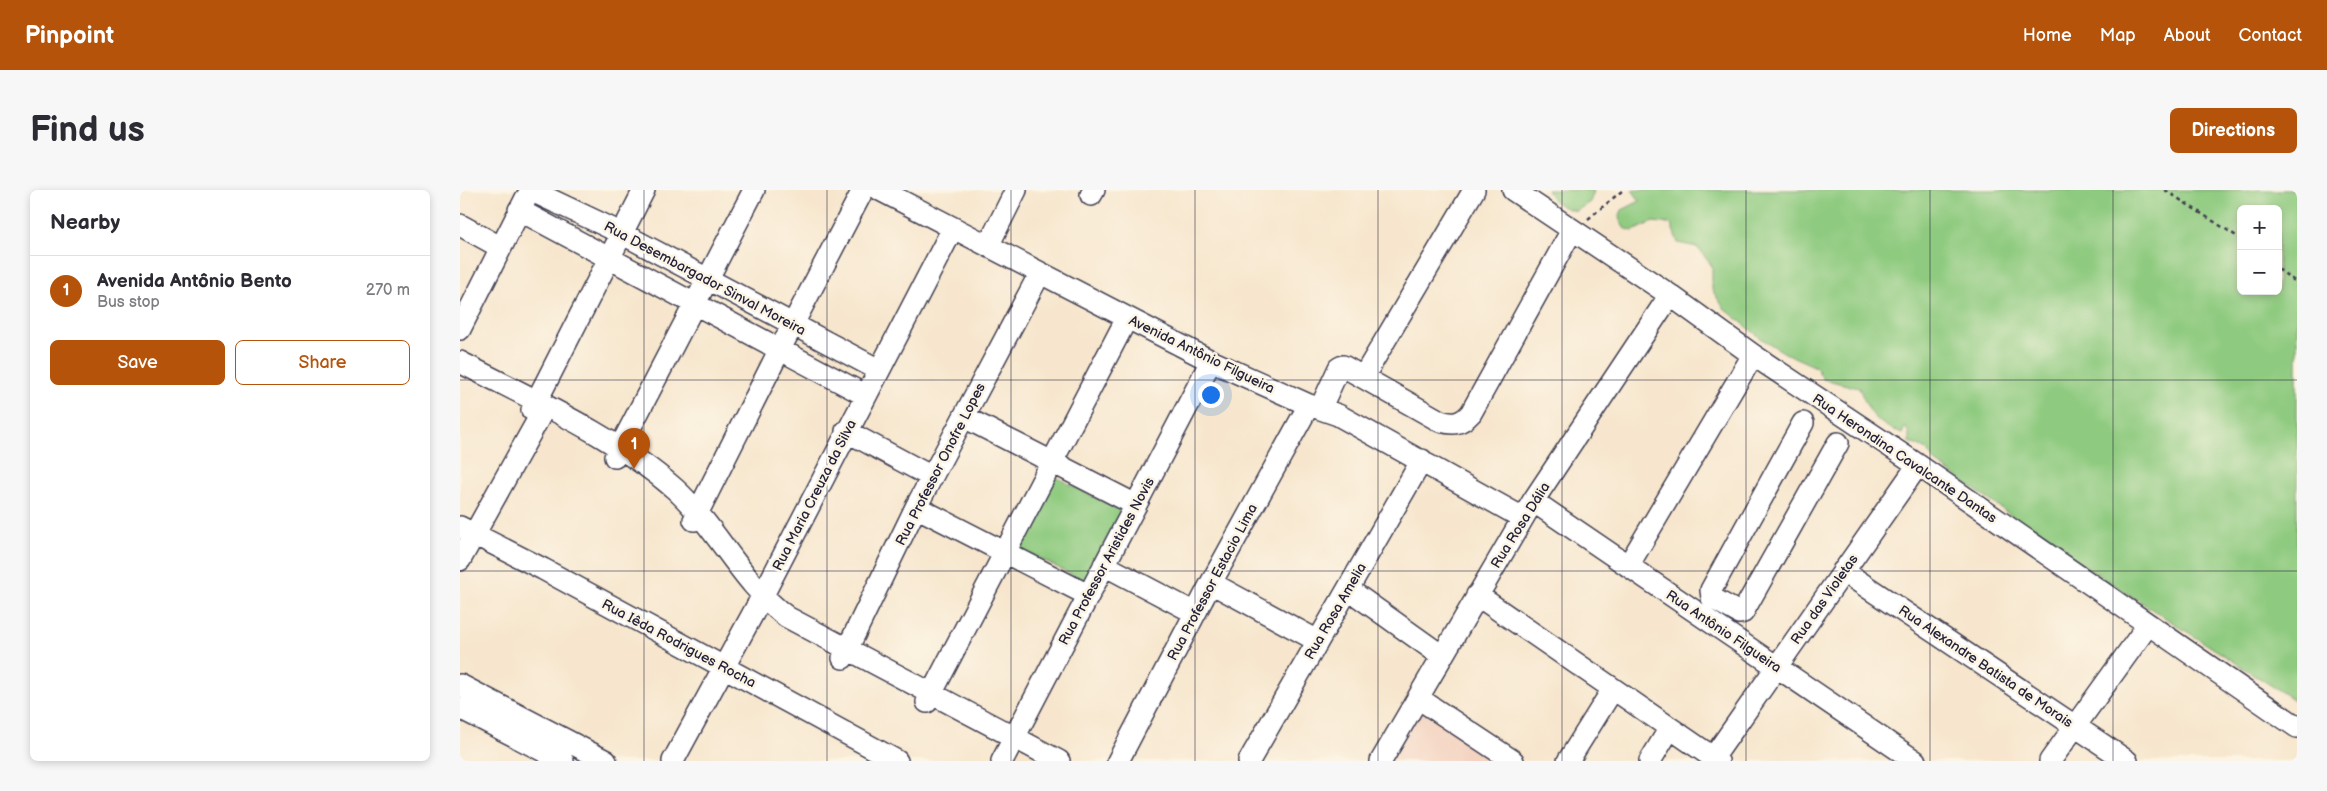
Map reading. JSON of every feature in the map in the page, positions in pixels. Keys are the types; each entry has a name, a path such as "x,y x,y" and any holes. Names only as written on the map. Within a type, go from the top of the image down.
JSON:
{"street":[{"path":"460,329 530,190"},
{"name":"Rua Desembargador Sinval Moreira","path":"530,190 621,233 879,370"},
{"path":"460,560 467,530 538,408 621,233 644,190"},
{"path":"617,453 754,190"},
{"path":"696,516 863,190"},
{"name":"Avenida Antônio Filgueira","path":"880,190 1211,361 1315,406 1422,460 1528,509"},
{"path":"988,246 1016,190"},
{"path":"1474,190 1364,376 1440,421 1457,424 1471,413 1572,230"},
{"name":"Rua Herondina Cavalcante Dantas","path":"1521,192 1572,230 1670,295 1753,355 1918,465 2297,727"},
{"name":"Rua Desembargador Sinval Moreira","path":"520,210 696,302 865,395"},
{"path":"460,225 500,247"},
{"name":"Rua Maria Creuza da Silva","path":"673,761 722,666 760,599 953,228"},
{"name":"Rua Professor Onofre Lopes","path":"845,654 916,507 1040,273"},
{"name":"Rua Rosa Dália","path":"1381,761 1528,509 1670,295"},
{"path":"930,698 1127,318"},
{"path":"1628,566 1753,355"},
{"name":"Rua Professor Aristides Novis","path":"1009,748 1211,361"},
{"path":"460,362 617,453 696,516 760,599 788,628 845,654 930,698 1009,748 1039,761"},
{"name":"Rua Professor Estacio Lima","path":"1118,761 1211,583 1315,406 1341,366 1364,376"},
{"path":"460,373 538,408"},
{"path":"964,417 1136,505"},
{"path":"1803,423 1711,590 1718,615 1743,612 1838,443"},
{"path":"846,431 932,478"},
{"name":"Rua Rosa Amelia","path":"1248,761 1422,460"},
{"name":"Rua das Violetas","path":"1716,759 1775,666 1918,465"},
{"path":"916,507 1088,595"},
{"name":"Rua Antônio Filgueira","path":"1528,509 1718,615 1775,666 1915,761"},
{"name":"Rua Iêda Rodrigues Rocha","path":"467,530 897,761"},
{"path":"1104,565 1195,613"},
{"name":"Rua Alexandre Batista de Morais","path":"1844,571 2127,761"},
{"path":"1211,583 1318,641"},
{"path":"1348,589 1442,656"},
{"path":"1477,596 1716,759"},
{"path":"2050,761 2148,625"},
{"path":"460,685 548,742 563,761"},
{"path":"1568,761 1614,689"},
{"path":"1418,698 1513,761"},
{"path":"460,708 548,742 606,761"},
{"path":"1650,761 1670,728"},
{"path":"1009,748 1059,761"}],"path":[{"path":"1572,230 1623,190"},
{"path":"2165,190 2237,235"},
{"path":"2282,272 2297,283"}],"shaded area":[{"path":"1423,709 1512,761 1391,761"}],"green space":[{"path":"1547,190 1594,191 1590,202 1576,211 1559,204"},
{"path":"1632,190 2297,190 2297,702 2067,555 1934,461 1927,450 1909,442 1909,433 1905,427 1902,434 1879,421 1870,411 1859,388 1823,379 1816,367 1785,353 1762,339 1724,308 1712,290 1712,266 1697,247 1678,243 1671,224 1653,222 1633,231 1624,228 1619,218 1622,210 1640,201"},
{"path":"1056,477 1121,511 1084,581 1019,548"}],"place":[{"name":"Avenida Antônio Bento","path":"634,469"}]}
